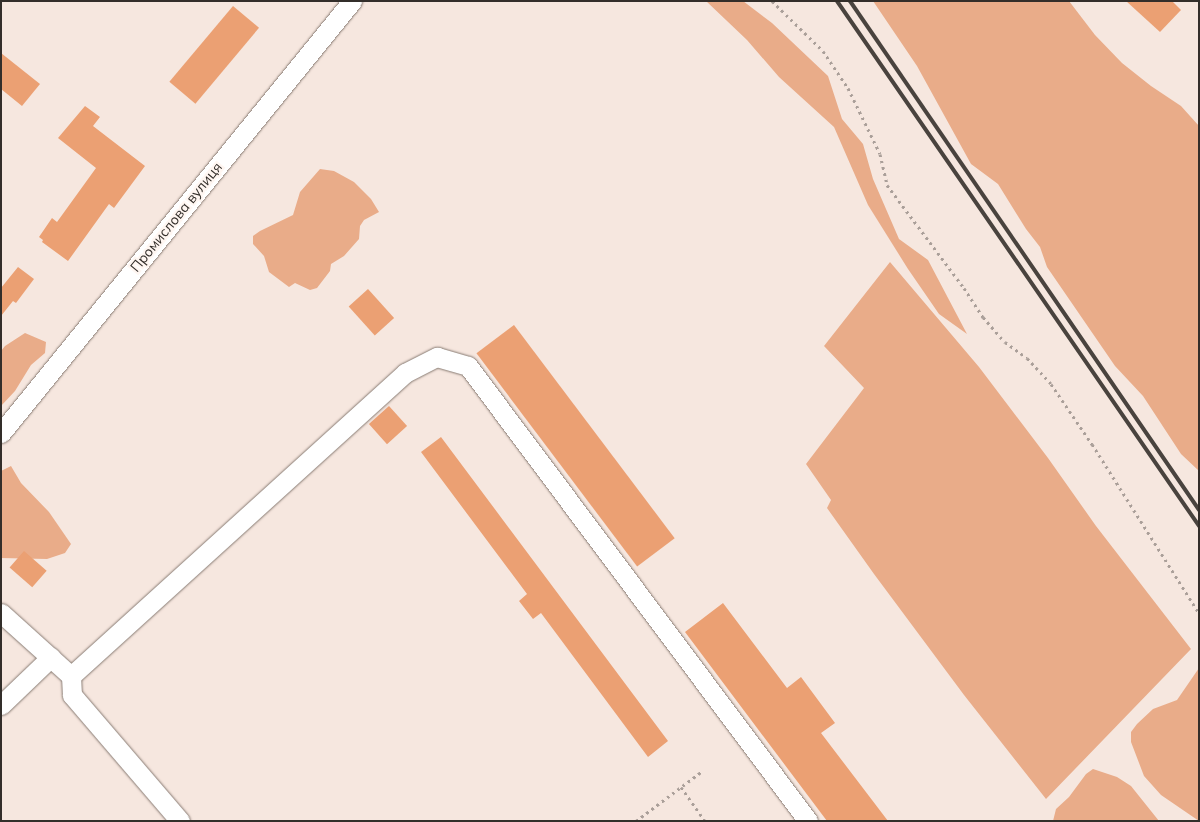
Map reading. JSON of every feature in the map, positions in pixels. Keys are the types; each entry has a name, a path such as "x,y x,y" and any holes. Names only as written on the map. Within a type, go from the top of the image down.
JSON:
{"street":[{"name":"Промислова вулиця","path":"1,433 352,1"},
{"path":"71,676 405,373 437,357 468,366 808,821"},
{"path":"1,612 71,676 72,695 180,821"},
{"path":"1,705 50,657"}],"path":[{"path":"772,1 823,52 848,88 880,154 887,184 964,288 982,317 1005,342 1027,358 1051,384 1092,444 1199,613"},
{"path":"636,821 701,772"},
{"path":"681,787 705,821"}],"shaded area":[{"path":"706,1 743,1 772,23 828,76 842,119 863,144 873,179 899,239 928,260 967,334 939,314 908,269 868,205 834,127 779,77 747,40"},
{"path":"873,1 1069,1 1095,35 1122,63 1151,86 1181,106 1199,126 1199,471 1181,454 1143,396 1115,366 1047,267 1040,247 1026,229 998,184 971,164 917,66"},
{"path":"320,169 334,171 354,182 371,199 379,212 364,220 360,226 359,239 344,256 331,264 330,271 317,288 310,290 295,283 289,287 269,272 264,256 253,244 253,236 293,215 300,192"},
{"path":"890,262 979,367 1048,458 1096,526 1191,649 1046,799 964,695 874,574 827,508 831,500 806,464 864,388 824,346"},
{"path":"25,333 46,342 45,353 31,365 15,391 1,406 1,351 5,346"},
{"path":"11,466 21,483 49,512 71,544 65,553 47,559 1,558 1,471"},
{"path":"1199,668 1199,821 1161,795 1144,776 1131,742 1131,732 1153,709 1177,700"},
{"path":"1093,769 1117,777 1131,786 1159,821 1053,821 1056,809 1069,797 1086,774"}],"building":[{"path":"1126,1 1172,1 1181,10 1160,32"},
{"path":"233,6 259,28 195,104 169,82"},
{"path":"1,53 40,84 22,106 1,89"},
{"path":"85,106 100,117 93,126 145,166 114,208 109,204 68,261 42,242 43,240 39,237 52,218 57,222 96,168 58,138"},
{"path":"18,267 34,279 16,303 13,301 1,316 1,288"},
{"path":"368,289 394,318 375,335 349,306"},
{"path":"514,325 675,538 637,567 476,353"},
{"path":"389,406 407,426 387,444 369,424"},
{"path":"441,437 668,741 648,757 541,613 533,619 519,601 527,594 421,452"},
{"path":"24,551 47,571 32,587 10,568"},
{"path":"723,603 787,688 801,677 835,723 821,733 888,821 827,821 685,632"}],"railway":[{"path":"837,1 1199,526"},
{"path":"850,1 1199,510"}]}
